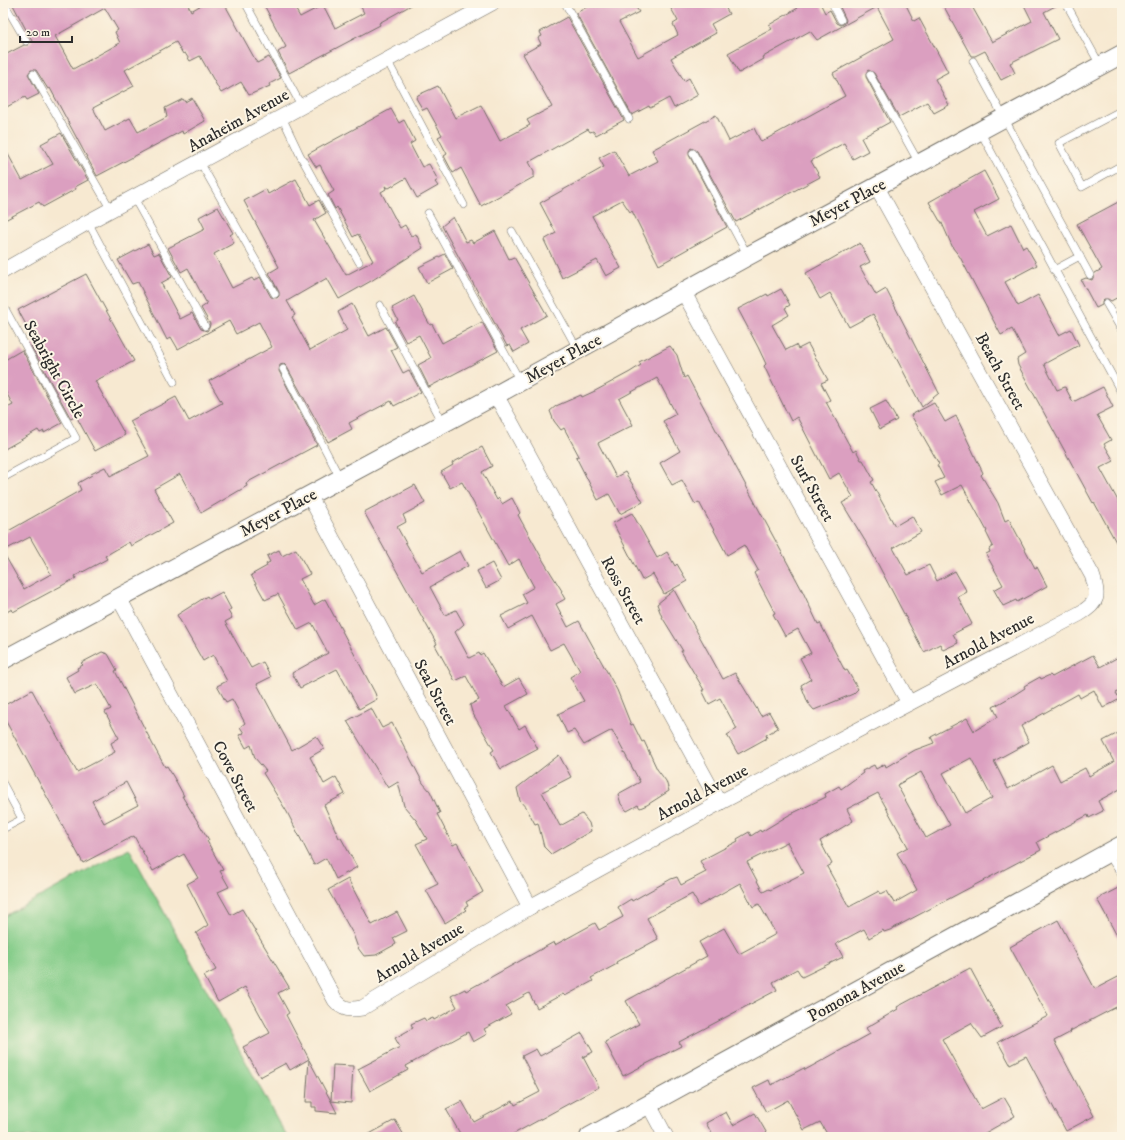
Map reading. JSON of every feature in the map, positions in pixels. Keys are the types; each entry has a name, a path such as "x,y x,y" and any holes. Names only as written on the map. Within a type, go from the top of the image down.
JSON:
{"street":[{"name":"Anaheim Avenue","path":"3,271 88,222 492,3"},
{"name":"Meyer Place","path":"3,660 521,382 683,291 1122,54"},
{"name":"Beach Street","path":"876,186 1092,575"},
{"name":"Surf Street","path":"683,291 909,703"},
{"name":"Ross Street","path":"496,395 719,803"},
{"name":"Seal Street","path":"308,495 530,907"},
{"name":"Arnold Avenue","path":"320,972 328,990 340,1007 350,1010 362,1008 530,907 719,803 1090,608 1096,598 1097,589 1092,575"},
{"name":"Cove Street","path":"119,598 320,972"},
{"name":"Pomona Avenue","path":"589,1137 1114,849"},
{"path":"649,1105 666,1137"}],"lane":[{"path":"4,3 26,41"},
{"path":"565,3 628,119"},
{"path":"832,3 841,20"},
{"path":"246,4 302,106"},
{"path":"1067,5 1100,66"},
{"path":"387,60 464,205"},
{"path":"973,61 1090,276"},
{"path":"33,74 111,210"},
{"path":"870,75 919,164"},
{"path":"1122,110 1059,143 1082,187 1122,165"},
{"path":"282,117 300,155 359,262"},
{"path":"980,131 1122,394"},
{"path":"693,153 748,256"},
{"path":"200,162 275,294"},
{"path":"134,198 205,326"},
{"path":"428,213 521,382"},
{"path":"88,222 174,382"},
{"path":"512,231 578,350"},
{"path":"1054,270 1080,256"},
{"path":"1106,303 1122,331"},
{"name":"Seabright Circle","path":"3,305 76,438 3,478"},
{"path":"380,305 443,423"},
{"path":"283,369 340,478"},
{"path":"3,784 22,820 3,829"},
{"path":"1114,849 1122,875"}],"green space":[{"path":"129,848 287,1137 3,1137 3,917"}],"building":[{"path":"12,3 187,3 191,11 205,3 224,3 257,63 269,57 281,78 269,84 270,86 249,95 241,82 221,93 200,56 190,61 185,53 183,54 176,42 125,70 134,86 93,108 105,131 130,118 138,132 167,117 165,108 183,99 185,102 192,98 205,121 183,134 182,131 97,176 50,88 48,89 36,70 31,70 28,74 39,94 27,100 25,97 3,109 3,56 24,45 28,45 32,41","holes":["105,8 118,30 115,32 120,43 73,69 55,36"]},
{"path":"263,3 292,3 300,17 323,5 335,28 364,13 359,3 415,3 379,23 380,25 289,73 278,52 286,47"},
{"path":"594,3 633,3 639,12 619,22 638,57 678,35 673,24 678,21 668,3 723,3 729,14 711,24 716,33 671,58 684,81 689,78 698,95 674,108 669,98 632,115 576,13"},
{"path":"795,3 820,3 825,13 830,10 837,23 841,25 845,23 846,20 839,5 844,3 905,3 914,21 919,18 948,72 935,79 949,105 934,113 927,102 899,117 874,73 868,70 866,77 890,122 861,138 868,151 853,159 844,143 811,161 820,177 736,222 697,151 691,148 689,155 727,227 659,265 632,211 630,212 622,200 592,216 621,268 606,276 597,260 562,278 544,240 556,233 540,203 604,167 599,158 614,150 629,176 658,161 652,150 716,115 729,141 754,128 761,142 845,96 833,73 894,39 877,7 817,40 810,31 763,57 764,59 739,73 728,53 772,29 769,25 798,8"},
{"path":"942,3 970,3 992,42 1032,21 1023,3 1061,3 1044,12 1058,39 1010,63 1015,73 1001,80 985,51 975,56 971,56"},
{"path":"567,17 624,120 596,135 593,131 590,132 588,129 529,162 534,171 534,177 481,206 461,168 453,173 444,156 447,154 438,137 442,135 427,108 423,110 416,98 418,95 438,86 455,118 481,105 500,141 530,125 527,120 552,107 523,54 541,44 538,38 542,36 540,32"},
{"path":"391,109 399,123 404,120 415,141 410,144 422,167 429,164 438,180 435,182 438,186 417,198 406,178 389,188 385,186 386,189 381,192 400,228 405,225 411,236 416,234 423,248 371,281 339,299 327,278 287,301 295,315 292,317 310,350 347,330 338,312 352,304 369,336 386,327 397,347 391,350 403,373 409,370 421,392 394,406 391,401 349,423 352,429 328,442 287,367 284,364 280,365 279,371 317,445 246,483 247,486 201,513 180,474 154,489 173,523 131,546 129,542 105,556 107,559 75,576 76,578 13,612 12,609 3,614 3,552 24,589 51,574 30,537 3,551 3,534 81,490 78,483 92,475 91,474 105,467 110,476 149,456 130,421 176,397 189,421 222,403 209,381 272,347 259,322 236,334 229,321 178,349 171,337 167,340 138,282 132,284 118,260 148,244 154,255 159,253 172,277 161,283 180,319 192,313 201,329 207,331 210,324 201,308 207,304 188,268 181,272 168,248 205,229 199,217 218,207 233,233 230,235 234,243 214,254 232,288 252,278 254,281 260,277 271,297 277,298 279,296 279,292 269,273 279,267 244,201 266,189 268,194 296,179 310,205 319,200 326,213 314,220 346,275 373,261 358,234 353,237 337,207 335,209 328,195 334,191 320,165 316,167 308,154"},
{"path":"61,133 88,180 75,187 76,189 43,207 39,202 3,221 3,145 22,180 53,164 41,144"},
{"path":"984,171 999,199 974,212 987,236 1011,224 1023,248 1026,246 1037,265 1005,282 1018,306 1038,295 1059,335 1071,329 1079,345 1044,364 1057,390 1065,387 1073,402 1103,387 1113,407 1097,415 1111,440 1104,444 1114,461 1100,468 1122,508 1122,553 1018,365 1017,359 1025,354 1012,329 1001,335 960,257 953,248 941,221 929,202"},
{"path":"1122,200 1122,295 1111,301 1104,299 1102,301 1102,305 1096,308 1081,280 1086,278 1092,280 1095,273 1102,269 1077,224"},
{"path":"453,217 466,242 471,240 473,243 495,231 509,259 514,257 547,315 520,330 528,344 514,352 510,345 507,346 442,226"},
{"path":"860,243 870,262 860,267 876,295 886,289 939,393 922,407 873,314 849,327 830,293 820,299 806,273"},
{"path":"445,254 453,269 427,283 419,267"},
{"path":"86,274 134,361 95,381 125,435 95,451 76,416 71,419 31,346 36,343 18,310"},
{"path":"781,289 790,305 785,308 789,315 772,325 786,350 796,345 798,349 808,344 828,380 821,383 830,400 826,402 853,452 856,450 861,460 863,460 874,480 871,482 895,526 912,516 921,532 893,548 908,575 929,565 937,581 955,571 967,592 958,597 972,624 953,634 958,643 943,650 940,644 924,652 870,549 842,503 853,497 839,473 829,479 797,417 791,421 764,366 766,364 758,347 738,309 767,294 768,296"},
{"path":"414,296 442,343 482,322 498,351 429,387 418,365 431,358 419,335 406,342 395,322 398,320 392,308"},
{"path":"670,346 677,355 684,378 687,376 802,590 818,624 820,623 845,671 847,670 858,689 853,694 814,710 808,703 801,685 811,679 800,658 811,653 798,629 785,636 754,573 758,570 744,545 727,555 699,502 695,504 682,480 672,485 660,463 680,451 663,421 676,414 657,378 619,399 633,425 598,443 616,477 625,472 643,502 620,514 609,494 598,500 576,457 579,456 564,428 561,430 554,421 550,411 556,406 581,395 582,397 595,391 641,365 639,362"},
{"path":"22,350 62,423 44,433 44,431 40,433 38,430 3,450 3,410 13,405 3,387 3,361"},
{"path":"886,401 897,420 880,429 870,409"},
{"path":"934,403 945,422 956,416 983,473 981,475 998,503 1005,521 1009,519 1035,568 1037,567 1047,586 1017,602 1016,600 1003,606 994,590 1003,585 986,554 990,552 989,549 993,546 986,532 987,531 962,485 942,495 935,482 944,478 937,465 939,464 911,415"},
{"path":"482,447 492,466 482,472 497,500 499,498 502,504 512,498 520,513 518,515 562,591 561,592 565,599 556,604 568,627 579,621 617,690 631,725 633,724 642,742 644,741 657,769 666,781 669,791 647,805 640,808 638,805 627,811 621,804 618,794 640,782 612,730 584,745 574,730 567,733 558,714 584,701 570,677 580,671 564,643 550,650 532,616 508,629 501,616 527,603 522,594 534,587 519,559 508,566 462,482 450,488 441,472 453,465 452,463"},
{"path":"415,485 425,503 403,515 406,522 397,527 422,572 460,551 468,566 430,587 445,615 456,610 464,624 455,632 469,658 479,653 480,655 483,653 503,687 519,678 528,694 506,706 519,729 525,725 538,749 501,769 491,752 494,750 472,712 470,705 479,700 466,676 455,681 435,645 437,644 364,512"},
{"path":"632,513 657,558 667,552 675,566 677,564 687,581 664,594 653,574 642,580 613,523"},
{"path":"296,549 310,574 300,579 314,605 325,599 375,693 377,699 359,709 337,669 300,688 292,673 328,653 312,623 298,630 278,594 265,600 251,575 267,566 266,564 270,562 267,556 279,550 282,556"},
{"path":"492,563 501,580 486,588 477,571"},
{"path":"674,590 723,679 735,673 761,716 769,712 778,728 766,735 767,738 738,754 727,735 737,729 720,698 709,704 702,690 704,690 681,651 683,651 662,617 657,604"},
{"path":"222,592 231,609 228,611 232,618 225,622 251,668 263,662 271,677 257,684 292,750 316,736 324,749 310,757 324,784 336,777 345,794 324,805 339,838 341,838 357,867 336,879 326,858 314,865 287,812 263,773 266,771 255,758 251,745 246,748 239,735 244,733 240,727 245,723 232,699 226,702 217,686 227,681 213,655 203,661 177,615 207,596 209,599"},
{"path":"102,652 108,654 117,670 115,671 152,743 165,767 167,766 177,783 184,796 182,796 209,840 207,841 223,870 220,871 229,887 218,892 231,915 242,909 289,987 278,993 289,1013 286,1015 309,1059 290,1070 286,1063 260,1077 243,1047 270,1033 245,987 218,1002 204,976 216,970 196,933 208,925 187,884 198,878 184,854 153,871 134,836 83,863 3,716 3,706 32,690 77,772 115,752 111,743 119,738 105,712 111,709 97,684 75,694 66,677 78,670 77,668 83,665 81,663","holes":["126,782 138,805 104,823 92,801"]},
{"path":"1093,655 1100,667 1122,655 1122,690 1116,693 1120,699 1103,708 1094,690 1080,698 1078,694 1021,726 1029,742 994,761 1008,789 1052,765 1060,781 1085,768 1089,776 1114,762 1103,741 1122,731 1122,788 1098,801 1103,811 1089,818 1088,815 1037,842 1041,850 890,930 884,932 883,930 869,938 864,929 836,944 843,957 802,977 797,969 773,982 777,990 679,1042 681,1046 623,1076 605,1042 639,1024 626,1001 707,956 699,942 724,928 739,954 776,934 759,904 753,907 740,883 699,906 692,894 647,918 658,939 616,962 617,964 591,978 593,981 565,996 563,994 537,1008 529,993 506,1006 511,1014 484,1029 487,1034 473,1042 468,1032 406,1066 408,1070 370,1091 358,1069 400,1047 395,1038 413,1028 411,1024 424,1018 426,1021 433,1018 434,1020 457,1007 451,996 465,989 466,991 554,942 555,945 595,923 599,930 623,917 618,907 631,899 632,901 671,879 677,877 681,885 706,872 700,861 738,841 737,839 749,832 751,836 760,830 761,832 789,815 826,797 825,794 839,786 841,789 863,773 862,771 874,765 876,769 885,764 886,767 915,750 934,743 931,737 967,718 974,731 998,717 993,707 1025,688 1024,686 1040,677 1041,679 1050,675 1052,677","holes":["971,758 992,798 965,813 943,773","921,772 950,825 926,838 897,785","878,793 908,847 897,853 917,890 894,903 887,891 881,894 879,891 849,907 827,867 832,864 820,841 853,821 847,809","787,842 804,873 763,892 747,862"]},
{"path":"371,708 382,728 392,723 423,783 430,791 440,813 437,814 453,845 457,843 483,892 466,902 468,906 464,908 466,910 445,923 426,890 438,884 416,844 427,839 416,820 404,806 398,782 388,788 347,721"},
{"path":"559,755 571,777 542,792 560,826 582,814 589,823 591,831 551,854 544,847 538,823 535,824 527,809 520,801 517,788"},
{"path":"348,879 372,925 397,912 407,931 393,938 396,944 376,955 364,956 358,948 353,934 328,890"},
{"path":"1122,886 1122,945 1097,899"},
{"path":"1058,920 1095,989 1122,975 1122,1004 1054,1041 1094,1116 1066,1131 1026,1056 1010,1064 998,1042 1048,1016 1010,947"},
{"path":"970,968 1002,1027 982,1038 971,1023 942,1039 981,1109 1004,1097 1015,1116 978,1137 829,1137 820,1122 804,1130 788,1100 766,1112 753,1088 769,1080 771,1085 804,1068 805,1070 870,1034 866,1028 898,1009 897,1007"},
{"path":"582,1033 593,1052 583,1057 599,1087 508,1137 462,1137 446,1109 462,1101 474,1122 513,1101 515,1105 540,1092 522,1056 536,1049 540,1056"},
{"path":"309,1060 337,1113 316,1111 316,1107 312,1107 312,1102 306,1102"},
{"path":"333,1065 353,1066 351,1103 331,1101"},
{"path":"726,1112 733,1125 755,1113 769,1137 711,1137 713,1136 706,1123"},
{"path":"395,1120 405,1137 364,1137"}]}
